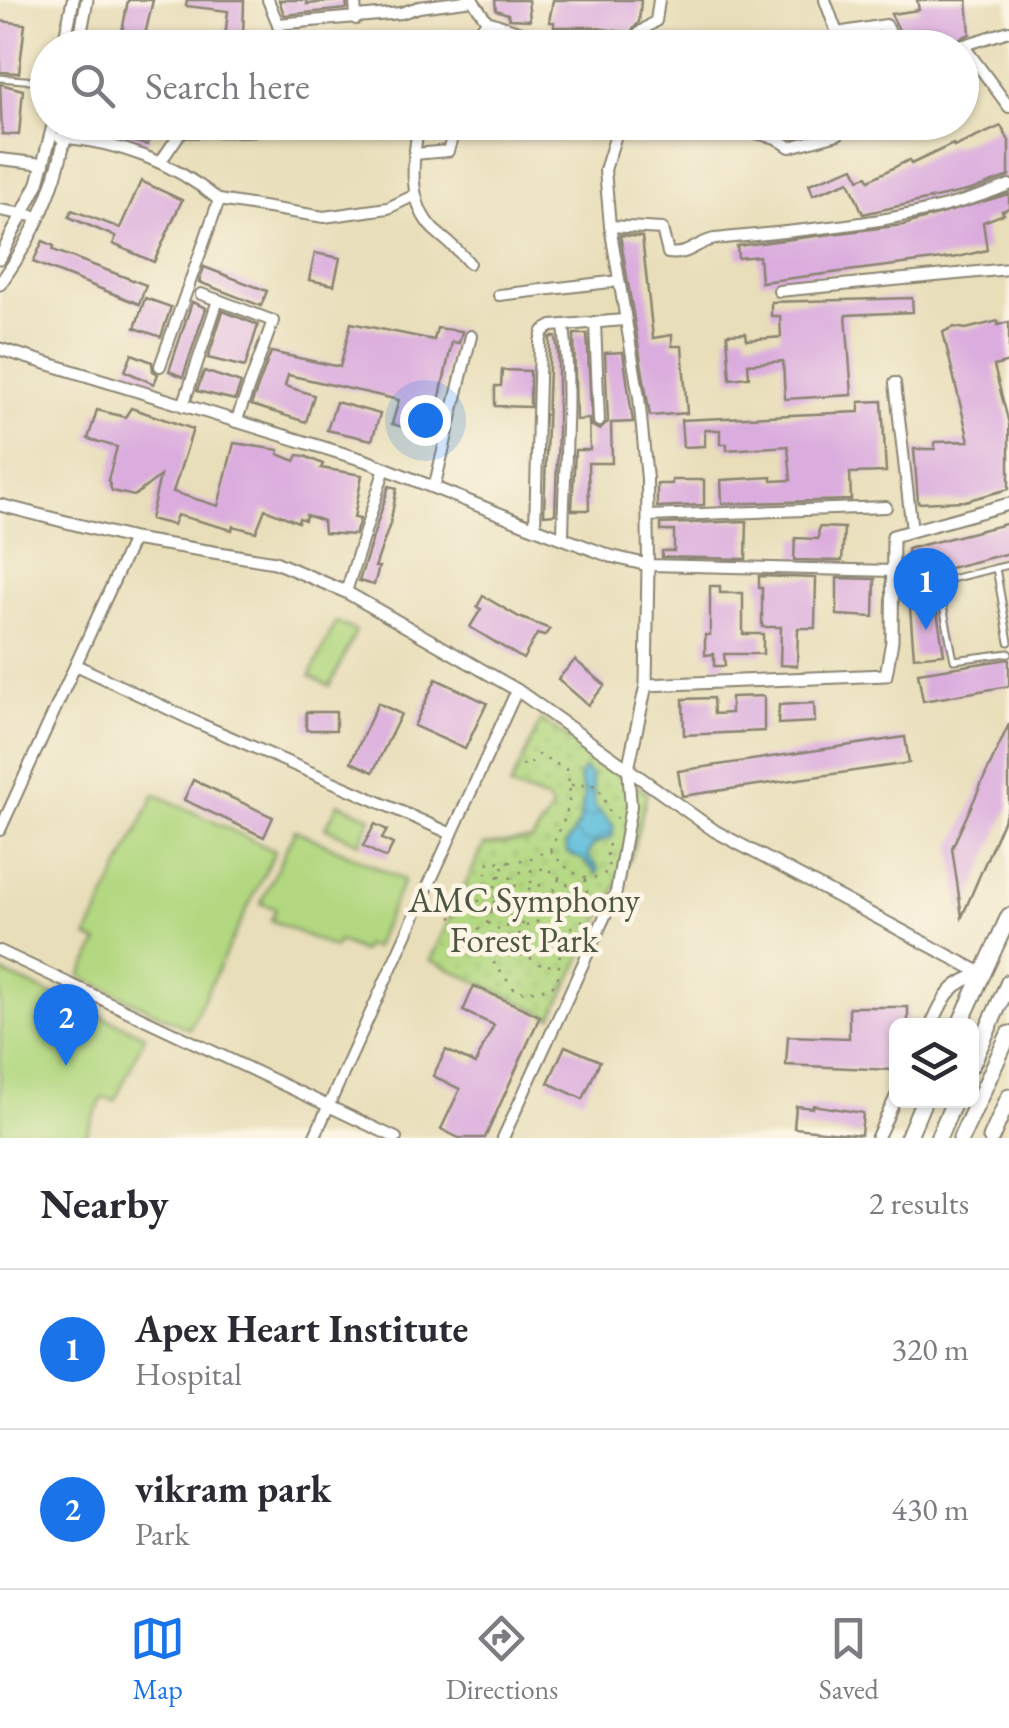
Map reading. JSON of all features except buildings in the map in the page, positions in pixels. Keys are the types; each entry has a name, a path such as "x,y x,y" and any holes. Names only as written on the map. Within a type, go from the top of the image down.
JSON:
{"main road":[{"path":"963,1018 1009,916"},
{"path":"979,1048 1009,982"},
{"path":"961,1138 1009,1034"},
{"path":"991,1138 1009,1098"},
{"path":"908,1138 921,1108"},
{"path":"938,1138 951,1108"}],"street":[{"path":"66,30 72,0"},
{"path":"81,30 87,0"},
{"path":"268,0 279,30"},
{"path":"356,0 356,18"},
{"path":"643,30 656,20 659,0"},
{"path":"824,0 836,30"},
{"path":"278,24 401,13 419,7 474,1 488,20 516,30"},
{"path":"481,30 488,20"},
{"path":"855,30 886,25 889,30"},
{"path":"979,40 1009,31"},
{"path":"979,70 1009,107"},
{"path":"0,258 24,213 54,140"},
{"path":"0,284 40,217 60,160 58,140"},
{"path":"93,140 161,161 218,200 324,217 388,208 415,194"},
{"path":"161,161 175,140"},
{"path":"416,140 415,194 431,227 457,247 469,263"},
{"path":"414,154 448,151 451,140"},
{"path":"503,1138 616,892 632,806 628,769 646,685 648,516 639,397 610,226 605,170 614,140"},
{"path":"780,140 790,146 814,140"},
{"path":"0,159 44,164"},
{"path":"610,226 662,229 665,248 674,254 694,250 714,239 840,226 950,206 1009,184"},
{"path":"160,366 218,200"},
{"path":"0,210 40,217"},
{"path":"779,292 1009,269"},
{"path":"499,295 619,281"},
{"path":"202,294 272,321 236,422"},
{"path":"183,406 218,300"},
{"path":"534,528 543,331 564,324 624,320"},
{"path":"595,322 599,421"},
{"path":"563,538 569,412 564,324"},
{"path":"434,488 471,336"},
{"path":"0,348 385,468 534,528 648,565 893,571"},
{"path":"895,383 912,531"},
{"path":"346,592 385,468"},
{"path":"646,685 886,674 892,641 894,536 1009,504"},
{"path":"0,505 133,539 275,562 346,592 517,690 716,832 984,974"},
{"path":"648,516 886,507"},
{"path":"0,830 133,539"},
{"path":"76,664 198,723 452,834"},
{"path":"314,1138 517,690"},
{"path":"0,951 396,1138"},
{"path":"935,1018 948,991 963,978 984,974"},
{"path":"877,1138 891,1108"}],"lane":[{"path":"0,78 30,80"},
{"path":"1009,566 942,581 940,588 954,660 1009,653"},
{"path":"996,568 1009,642"}],"path":[{"path":"485,897 489,862 528,860 550,850 571,806 572,785 566,768 538,755 528,767 521,764"},
{"path":"572,785 595,785 601,790 606,811 619,820"},
{"path":"498,876 513,878 522,872 547,868 571,887 601,877 608,870 606,848 620,830"},
{"path":"513,861 505,863 498,876 487,923 476,932 476,940 516,992 545,990 558,977 557,963 589,906 585,880 550,850"},
{"path":"522,872 539,921 524,926"},
{"path":"513,878 517,890 498,944 501,950 528,957 544,967 557,963"},
{"path":"560,878 554,890 559,908 564,920 577,932"},
{"path":"527,883 534,881 544,888"},
{"path":"451,918 485,897 495,899"},
{"path":"490,908 501,912 513,907"},
{"path":"519,934 526,914 536,907 559,908"},
{"path":"487,923 496,925 503,937"},
{"path":"503,937 519,934 534,938 545,929 566,947"}],"green space":[{"path":"336,622 356,631 330,686 310,676"},
{"name":"AMC Symphony Forest Park","path":"541,720 647,793 631,857 552,1017 430,960 484,845 532,840 552,810 548,801 510,787"},
{"path":"155,794 275,851 189,1029 81,976 98,943 87,937"},
{"path":"338,803 371,817 360,843 326,828"},
{"path":"295,830 404,880 373,949 365,945 362,952 338,941 334,948 271,920 276,909 261,903"},
{"path":"0,972 145,1035 115,1101 103,1097 84,1138 0,1138"}],"water":[{"path":"584,769 591,775 595,807 614,826 611,838 590,849 588,857 599,869 597,874 582,859 567,853 566,844 579,824 584,796 579,776"}],"place":[{"name":"Apex Heart Institute","path":"926,630"},
{"name":"vikram park","path":"66,1066"}]}
